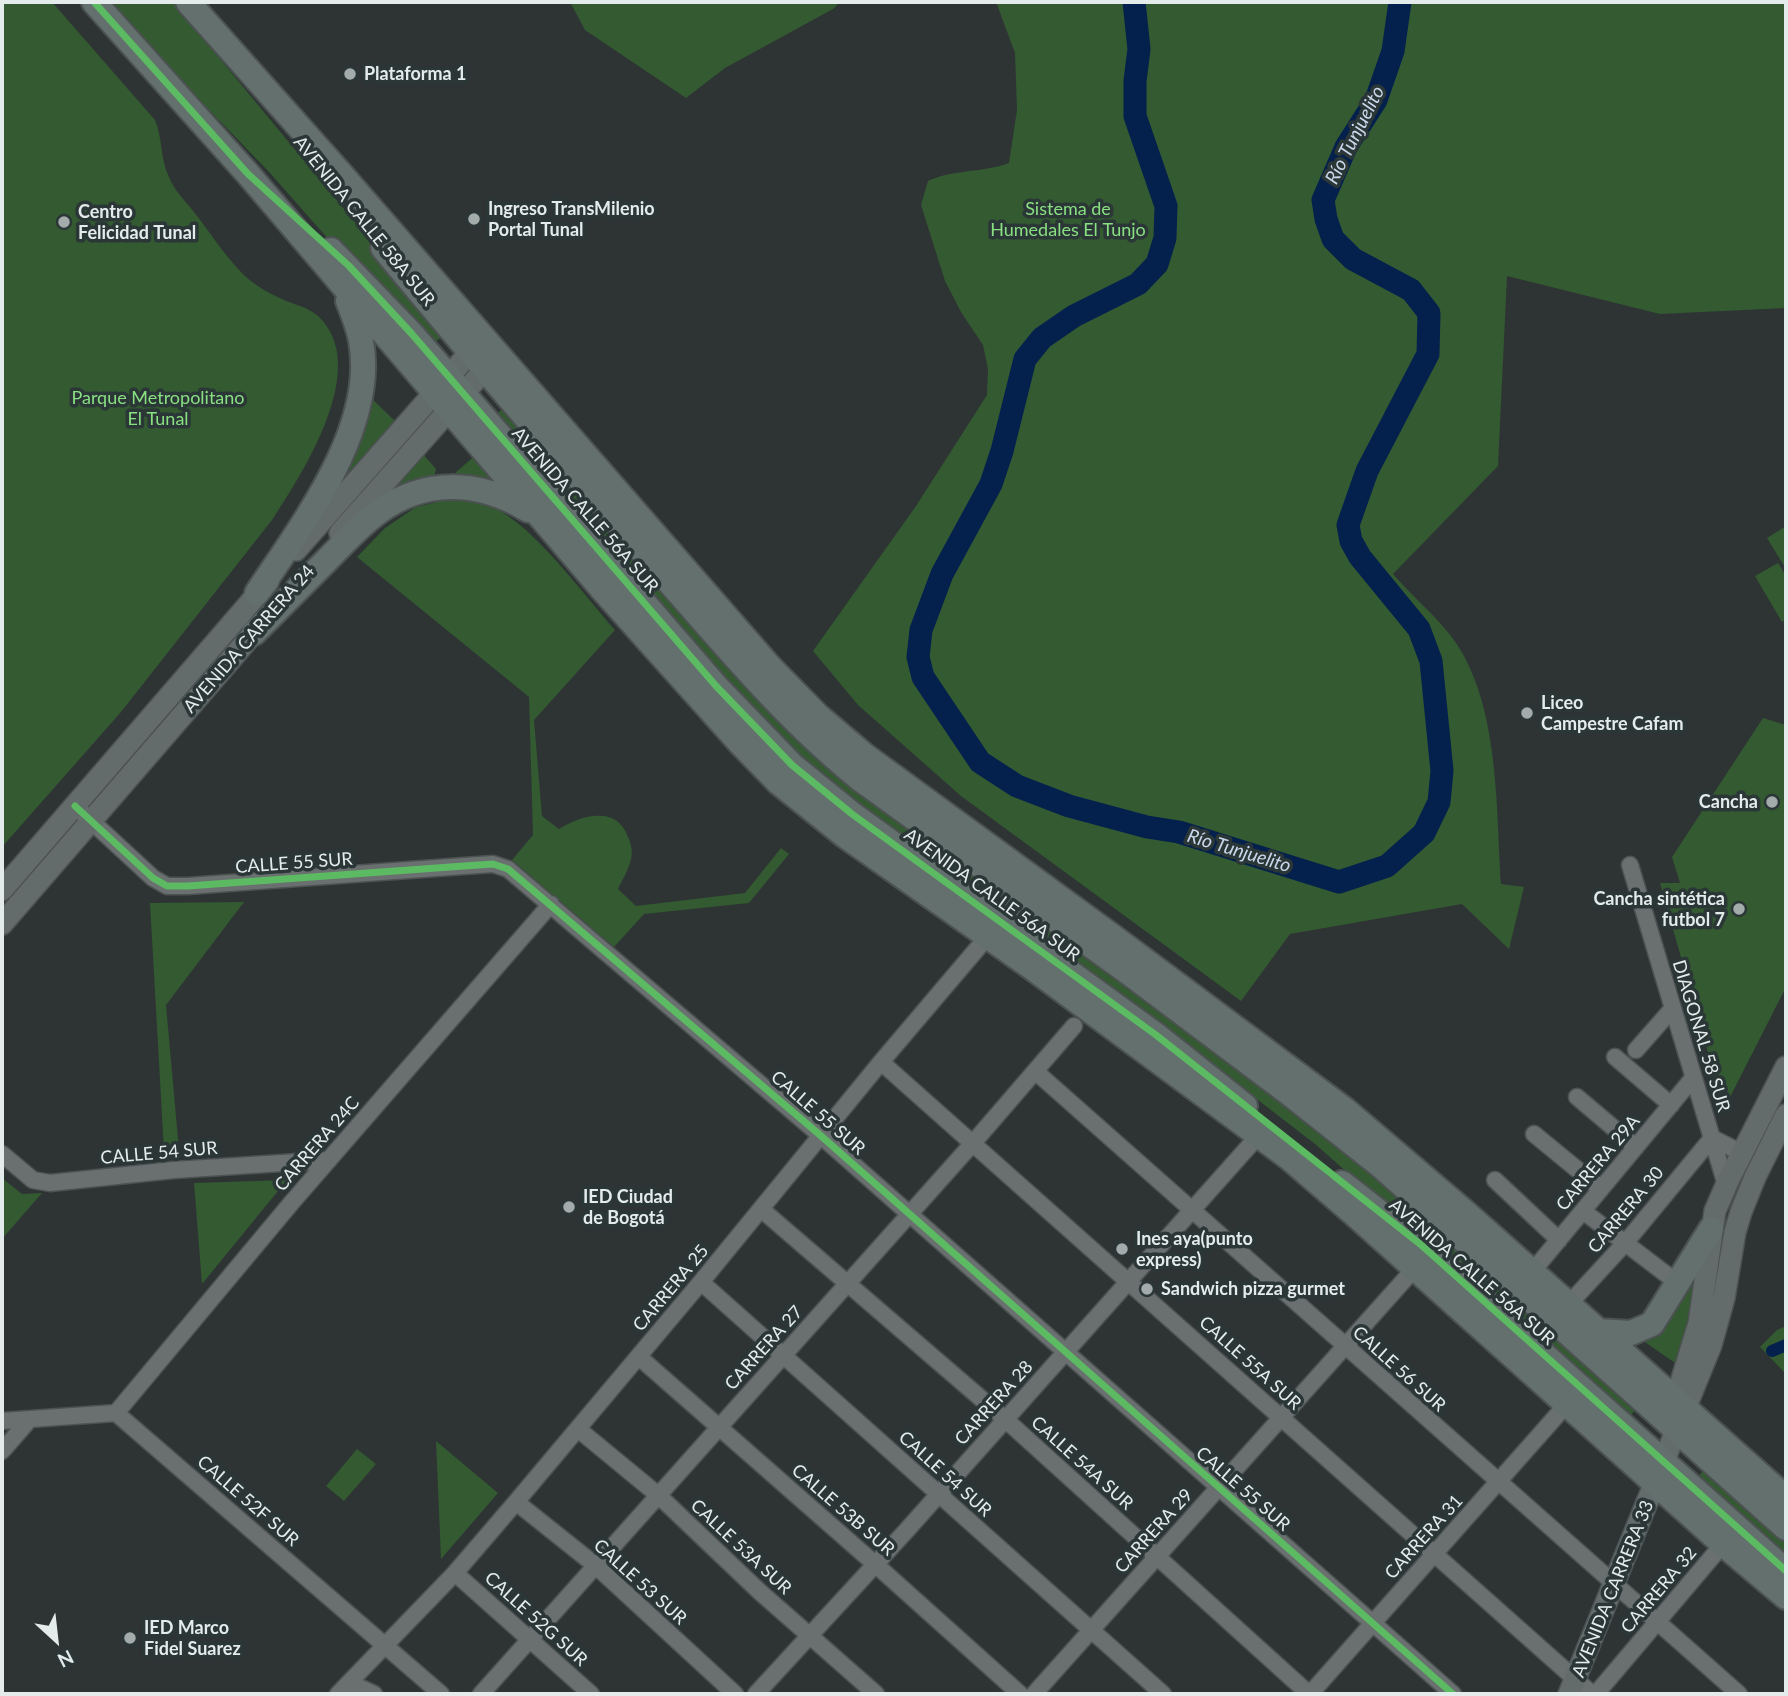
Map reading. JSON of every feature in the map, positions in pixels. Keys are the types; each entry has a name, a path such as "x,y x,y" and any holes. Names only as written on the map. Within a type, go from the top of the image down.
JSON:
{"highway":[{"path":"94,2 337,278 449,393"},
{"name":"AVENIDA CALLE 58A SUR","path":"188,2 341,174 484,353"},
{"name":"AVENIDA CALLE 56A SUR","path":"248,174 349,266 550,528 749,753 787,790 833,827 994,928 1156,1035 1420,1244 1661,1469 1786,1571"},
{"path":"257,593 324,487 342,453 360,397 362,343 337,278"},
{"name":"AVENIDA CALLE 56A SUR","path":"484,353 677,590 770,696 822,747 860,779 1294,1097 1381,1166 1506,1277 1677,1416 1786,1498"},
{"name":"AVENIDA CALLE 56A SUR","path":"484,353 797,696 864,755 1344,1109 1598,1331 1786,1528"},
{"name":"AVENIDA CALLE 56A SUR","path":"449,393 776,749 1105,1023 1259,1135 1353,1213 1567,1405 1661,1469 1723,1544 1786,1597"},
{"path":"254,633 361,527 387,507 416,492 461,487 491,492 530,511 550,528"},
{"path":"677,590 727,618"},
{"path":"806,776 833,827"},
{"path":"1185,1015 1262,1048"},
{"path":"1105,1023 1156,1035"},
{"path":"1598,1331 1631,1333 1644,1329 1658,1318 1679,1284 1723,1230"},
{"path":"1486,1232 1506,1277"},
{"path":"1475,1294 1504,1348"}],"main road":[{"name":"AVENIDA CARRERA 24","path":"2,924 254,633 484,353"},
{"name":"AVENIDA CARRERA 24","path":"2,890 257,593 449,393"},
{"name":"AVENIDA CARRERA 33","path":"1723,1230 1715,1211 1786,1067"},
{"name":"AVENIDA CARRERA 33","path":"1572,1687 1661,1469 1677,1416 1702,1305 1723,1230 1747,1196 1786,1115"},
{"path":"1742,1153 1762,1163"}],"street":[{"name":"CALLE 55 SUR","path":"75,806 153,878 167,886 493,864 512,871 820,1135 1453,1694"},
{"name":"DIAGONAL 58 SUR","path":"1630,865 1726,1185"},
{"name":"CARRERA 25","path":"344,1689 455,1573 578,1430 820,1135 1022,896"},
{"name":"CARRERA 24C","path":"116,1413 329,1160 551,904"},
{"path":"1636,1050 1673,1008"},
{"name":"CARRERA 27","path":"481,1694 973,1143 1074,1026"},
{"path":"1615,1057 1671,1105"},
{"name":"CALLE 55A SUR","path":"881,1062 1435,1554 1572,1687 1594,1694"},
{"name":"CALLE 56 SUR","path":"1035,1071 1739,1694"},
{"name":"CARRERA 29A","path":"1532,1272 1693,1078"},
{"path":"1577,1097 1636,1147"},
{"path":"1534,1134 1601,1189"},
{"name":"CARRERA 28","path":"756,1694 1006,1420 1259,1135"},
{"name":"DIAGONAL 58 SUR","path":"1712,1138 1742,1153"},
{"name":"CARRERA 30","path":"1569,1305 1626,1242 1712,1138"},
{"name":"CALLE 54 SUR","path":"2,1154 33,1180 50,1182 174,1170 329,1160"},
{"path":"1495,1180 1559,1240"},
{"name":"CALLE 54A SUR","path":"761,1209 1006,1420 1310,1694"},
{"path":"1584,1211 1679,1284"},
{"name":"CARRERA 29","path":"1034,1694 1415,1268"},
{"name":"CALLE 54 SUR","path":"701,1282 1163,1694"},
{"name":"CALLE 53B SUR","path":"639,1357 1020,1694"},
{"name":"CARRERA 31","path":"1310,1694 1567,1405"},
{"path":"2,1421 116,1413"},
{"name":"CALLE 52F SUR","path":"116,1413 441,1694"},
{"path":"2,1451 30,1419"},
{"name":"CALLE 53A SUR","path":"578,1430 658,1495 876,1694"},
{"name":"CALLE 53 SUR","path":"516,1502 595,1565 735,1694"},
{"name":"CARRERA 32","path":"1594,1694 1723,1544"},
{"name":"CALLE 52G SUR","path":"455,1573 591,1694"},
{"path":"344,1689 374,1694"}],"green space":[{"name":"Parque Metropolitano El Tunal","path":"2,2 52,2 155,120 171,182 228,257 260,288 318,316 333,337 338,362 335,390 327,419 300,475 272,520 121,712 2,847"},
{"path":"105,2 173,2 382,255 444,335 430,346 337,249 270,173"},
{"path":"570,2 840,2 833,9 725,68 686,98 585,30"},
{"name":"Sistema de Humedales El Tunjo","path":"996,2 1786,2 1786,308 1660,314 1507,276 1498,466 1393,574 1451,636 1467,662 1479,691 1487,723 1496,789 1501,884 1524,887 1509,949 1462,904 1290,934 1241,1001 961,796 858,705 813,651 916,506 987,395 988,369 983,345 945,281 921,205 928,181 1009,163 1017,110 1015,53"},
{"path":"369,396 396,422 313,519"},
{"path":"504,408 985,876 974,892 801,764 492,417"},
{"path":"423,454 436,469 433,481 372,508"},
{"path":"477,454 513,495 456,480 456,472"},
{"path":"446,500 483,504 509,517 542,545 615,630 534,720 542,816 559,829 588,817 616,820 623,827 632,853 629,867 618,889 636,906 745,893 781,848 789,854 749,903 644,914 614,947 512,860 533,835 529,697 357,557 385,528 416,507"},
{"path":"1786,526 1786,569 1767,538"},
{"path":"1778,563 1786,576 1786,619 1782,622 1755,576"},
{"path":"1763,718 1786,725 1786,987 1724,1109 1660,883 1680,883 1672,857"},
{"path":"244,902 166,1005 179,1150 164,1151 150,903"},
{"path":"1038,922 1284,1097 1640,1404 1627,1420 1315,1144 1031,933"},
{"path":"2,1178 22,1194 42,1193 2,1239"},
{"path":"287,1180 202,1284 194,1183"},
{"path":"1699,1262 1698,1286 1678,1365 1642,1340"},
{"path":"1786,1326 1785,1373 1760,1347 1777,1330"},
{"path":"436,1441 498,1493 441,1559"},
{"path":"357,1449 376,1464 344,1501 326,1486"},
{"path":"1706,1467 1786,1540 1786,1562 1694,1482"}],"waterway":[{"name":"Río Tunjuelito","path":"1134,2 1139,49 1135,116 1166,206 1165,238 1157,264 1138,284 1074,316 1042,338 1025,359 991,484 942,574 921,630 918,657 923,677 980,762 1017,786 1069,806 1147,827 1179,832 1339,882 1387,866 1424,833 1439,802 1442,771 1431,661 1419,629 1360,557 1351,541 1348,525 1367,471 1428,354 1429,313 1411,290 1353,259 1333,239 1323,200 1346,147 1376,100 1393,51 1400,2"},
{"path":"1772,1351 1786,1345"}],"cycle path":[{"path":"94,2 248,174 349,266 411,333 716,686 792,765 852,814 1156,1035 1420,1244 1786,1571"},
{"path":"75,806 153,878 167,886 493,864 508,869 820,1135 1453,1694"}],"place":[{"name":"Plataforma 1","path":"350,74"},
{"name":"Ingreso TransMilenio Portal Tunal","path":"474,219"},
{"name":"Centro Felicidad Tunal","path":"64,222"},
{"name":"Liceo Campestre Cafam","path":"1527,713"},
{"name":"Cancha","path":"1772,802"},
{"name":"Cancha sintética futbol 7","path":"1739,909"},
{"name":"IED Ciudad de Bogotá","path":"569,1207"},
{"name":"Ines aya(punto express)","path":"1122,1249"},
{"name":"Sandwich pizza gurmet","path":"1147,1289"},
{"name":"IED Marco Fidel Suarez","path":"130,1638"}]}
